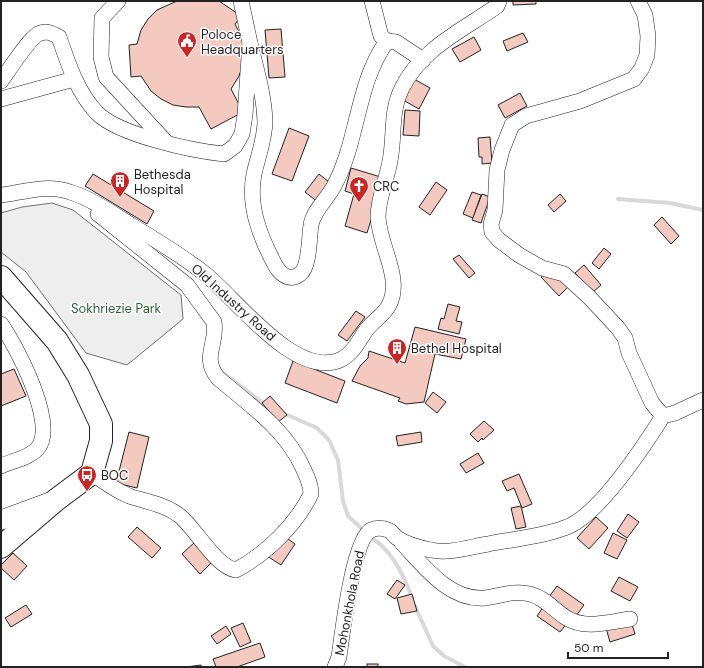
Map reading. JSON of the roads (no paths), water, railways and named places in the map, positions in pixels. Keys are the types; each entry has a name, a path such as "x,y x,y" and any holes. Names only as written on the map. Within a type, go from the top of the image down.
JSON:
{"highway":[{"path":"1,277 57,341 91,401 101,424 101,441 92,473 56,500 1,547"}],"main road":[{"path":"1,520 56,500"}],"street":[{"path":"118,1 102,18 101,57 106,77 165,142"},
{"path":"242,1 262,96 265,121 253,185 255,215 258,229 274,264 286,277 293,277 301,274 305,267 311,224 340,174 352,143 360,102 368,79 387,41"},
{"path":"372,1 381,36 387,41 396,42 423,60"},
{"name":"Old Industry Road","path":"1,195 49,188 81,196 102,206 167,247 205,274 277,342 305,358 322,362 340,360 353,350 369,326 388,307 393,297 392,277 380,236 378,215 390,161 394,109 401,89 412,71 442,41 497,6 499,1"},
{"path":"638,1 645,15 648,36 647,55 642,68 634,79 580,101 526,116 512,125 502,150 497,170 495,210 492,232 499,240 519,255 542,268 564,274 584,291 626,338 629,353 652,403 663,416 675,413 703,400"},
{"path":"1,81 38,34 50,32 59,37 74,79 98,113 116,126 136,134 202,152 224,154 235,146 242,134 250,43"},
{"path":"1,99 74,79"},
{"path":"81,196 95,211 187,285 214,322 215,328 209,361 211,370 218,378 269,421 285,439 300,461 308,478 311,494 285,531 253,561 236,570 226,566 190,525 178,514 154,503 129,496 114,489 92,473"},
{"path":"1,324 8,334 32,384 44,426 42,441 37,449 1,466"},
{"name":"Mohonkhola Road","path":"335,667 339,657 350,585 363,538 370,531 378,528 389,530 397,538 421,548 437,552 506,543 569,526 591,510 616,484 643,448 663,416"},
{"path":"397,538 435,577 455,592 484,598 522,592 548,602 565,617 577,622 594,625 630,619"}],"waterway":[{"path":"618,199 670,203 703,210"},
{"path":"222,372 266,405"},
{"path":"283,413 317,428 329,440 338,460 343,501 348,516 361,528"},
{"path":"370,537 378,542 396,563 412,598"},
{"path":"415,606 433,646 444,656 465,667"}],"place":[{"name":"Poloce Headquarters","path":"187,58"},
{"name":"Bethesda Hospital","path":"120,198"},
{"name":"CRC","path":"359,203"},
{"name":"Bethel Hospital","path":"397,365"},
{"name":"BOC","path":"87,492"}],"park label":[{"name":"Sokhriezie Park","path":"116,308"}]}
